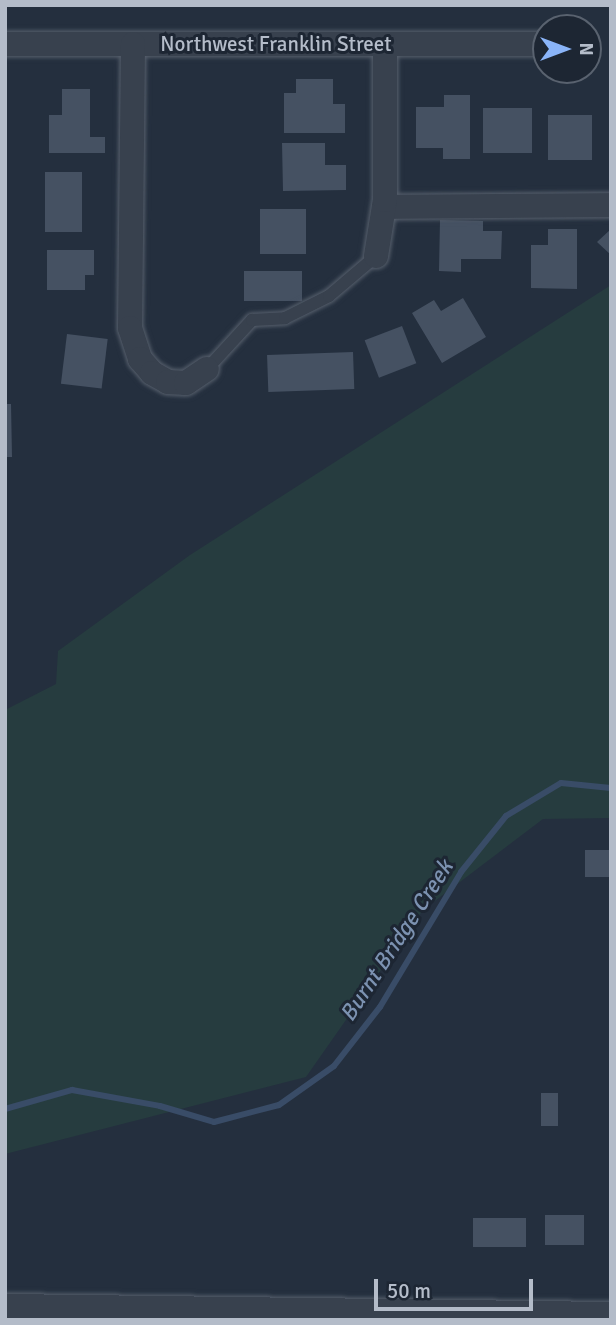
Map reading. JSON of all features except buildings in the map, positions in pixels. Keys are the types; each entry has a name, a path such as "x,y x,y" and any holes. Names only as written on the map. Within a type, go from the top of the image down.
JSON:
{"street":[{"name":"Northwest Franklin Street","path":"5,44 532,44"},
{"path":"133,44 132,335 140,359 152,373 168,382 186,383 207,369"},
{"path":"376,256 384,207 385,44"},
{"path":"384,207 611,205"},
{"path":"5,1306 154,1315 611,1314"}],"lane":[{"path":"207,369 252,320 285,318 318,302 376,256"}],"green space":[{"path":"611,285 611,818 543,819 423,910 306,1077 5,1154 5,710 56,684 58,651 190,555"}],"waterway":[{"name":"Burnt Bridge Creek","path":"5,1109 72,1090 160,1106 214,1122 279,1105 334,1066 380,1007 461,872 506,816 561,783 611,788"}]}
